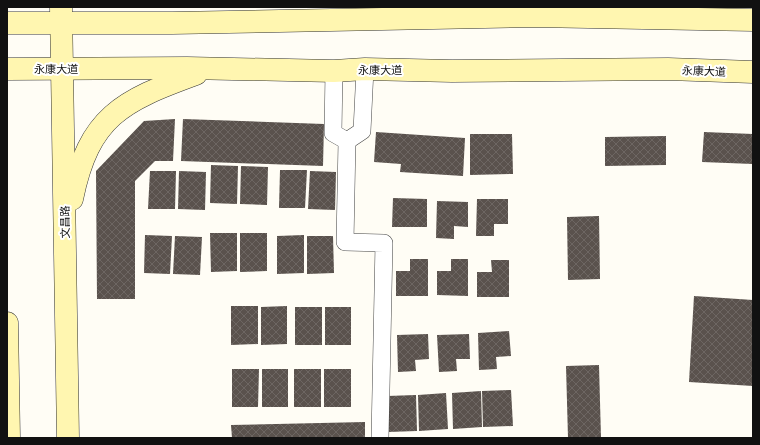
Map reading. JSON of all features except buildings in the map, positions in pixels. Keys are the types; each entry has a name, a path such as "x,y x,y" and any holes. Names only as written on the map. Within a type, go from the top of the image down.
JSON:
{"main road":[{"path":"152,7 188,23"},
{"path":"7,23 61,15 188,23 534,16 753,20"},
{"name":"文昌路","path":"61,15 68,438"},
{"name":"永康大道","path":"7,69 208,69 334,71 364,69 452,71 668,69 753,72"},
{"path":"65,236 77,178 88,146 109,117 138,96 208,69"},
{"path":"7,323 9,438"}],"street":[{"path":"347,141 362,131 364,69"},
{"path":"334,71 333,133 347,141"},
{"path":"347,141 345,242 384,243 380,438"}]}
